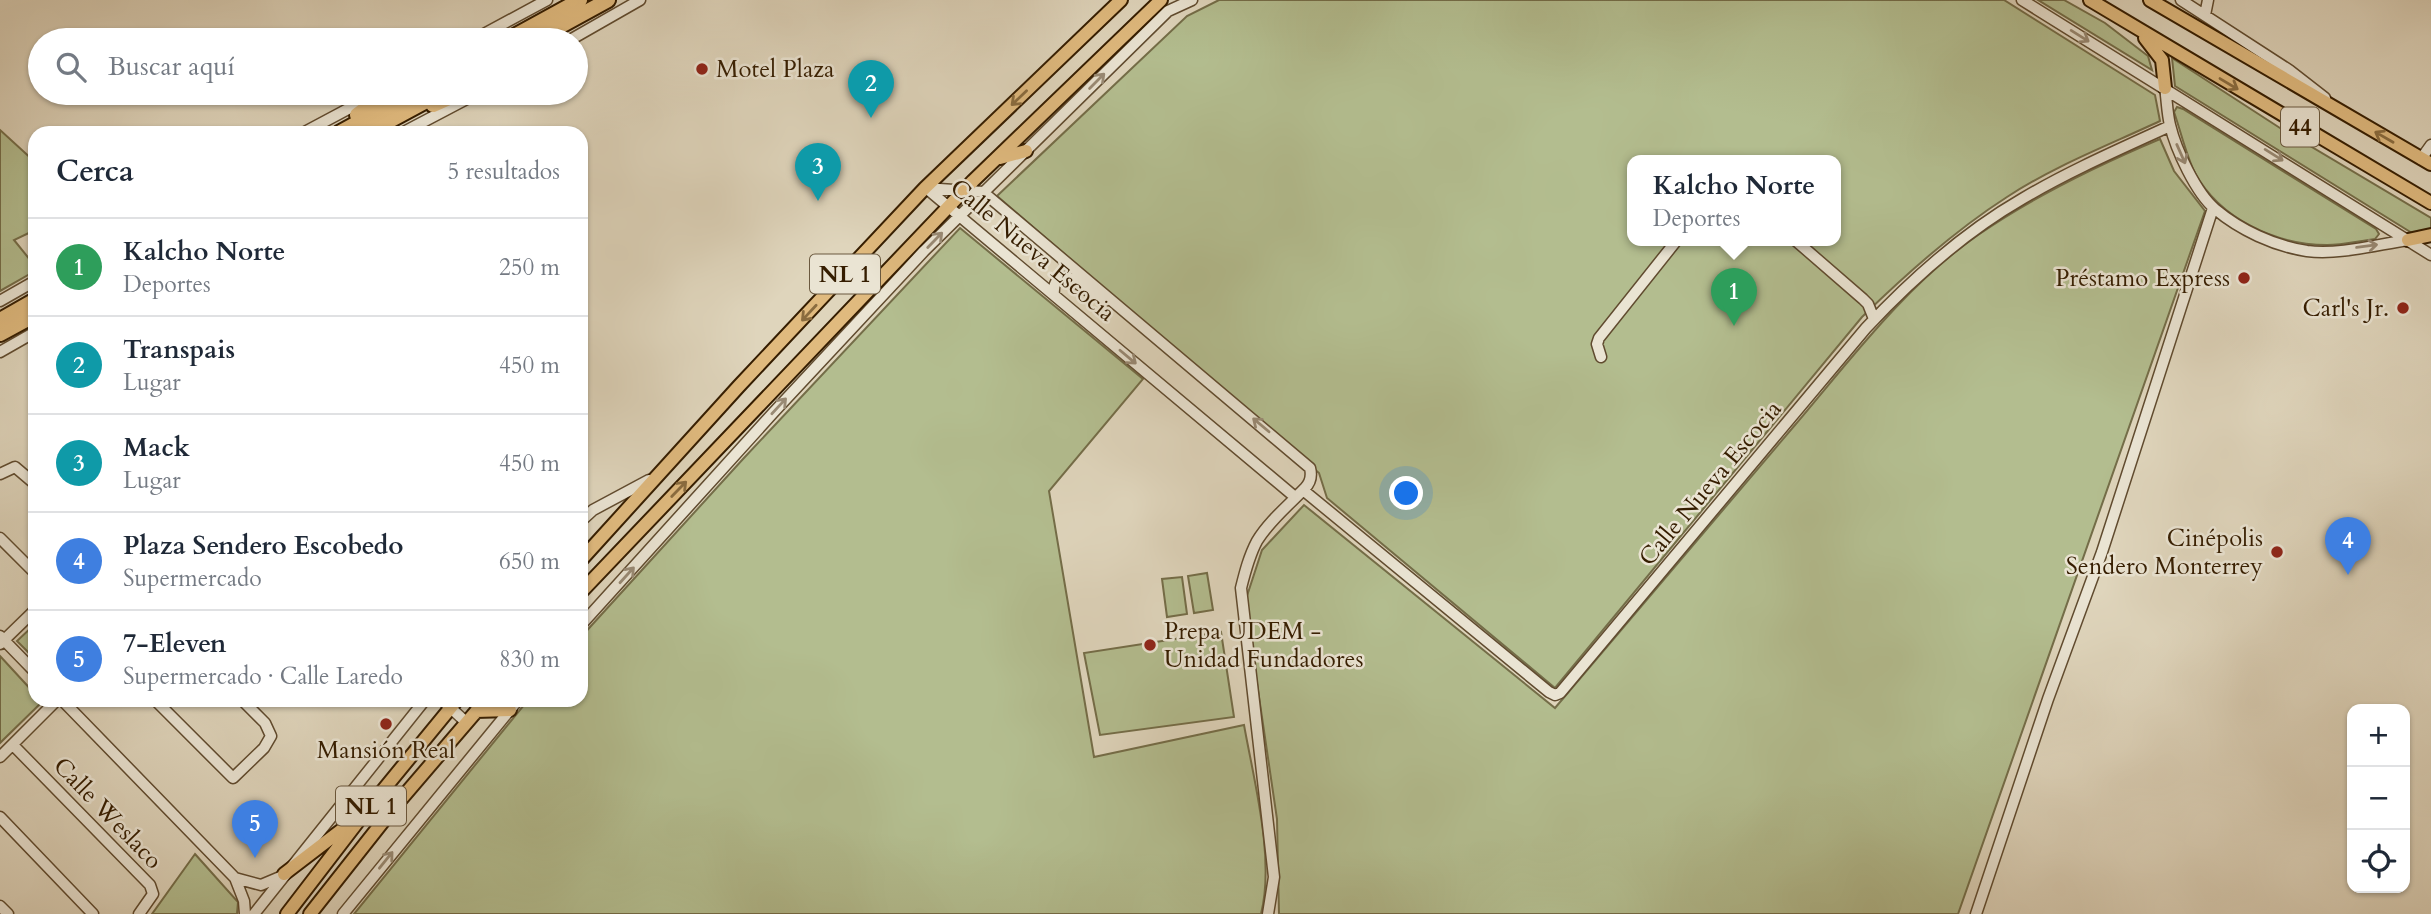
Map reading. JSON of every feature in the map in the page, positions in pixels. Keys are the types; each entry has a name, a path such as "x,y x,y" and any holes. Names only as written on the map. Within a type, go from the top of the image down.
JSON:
{"highway":[{"path":"529,28 580,0"},
{"path":"557,28 608,0"},
{"path":"347,126 372,105"},
{"path":"351,126 390,105"},
{"path":"380,126 418,105"},
{"path":"398,116 433,105"},
{"path":"0,320 28,304"},
{"path":"0,334 28,319"}],"main road":[{"name":"NL 1","path":"588,552 655,476 925,188 1121,0"},
{"name":"44","path":"2090,0 2431,203"},
{"name":"44","path":"2150,0 2426,161"},
{"name":"NL 1","path":"588,585 954,212 964,191 1165,6"},
{"path":"2105,9 2145,38 2159,53 2164,68 2165,88"},
{"path":"996,160 1026,151"},
{"path":"2408,240 2431,235"},
{"name":"NL 1","path":"287,914 447,707"},
{"name":"NL 1","path":"310,914 396,805 480,707"},
{"path":"476,711 501,707"},
{"path":"284,874 366,811"}],"street":[{"path":"495,28 547,0"},
{"path":"588,30 640,0"},
{"path":"1165,6 1181,0"},
{"name":"NL 1","path":"588,617 954,212 983,192 1026,151 1165,6 1192,0"},
{"path":"2022,0 2431,255"},
{"path":"2181,0 2314,87 2337,110"},
{"path":"2205,15 2208,0"},
{"path":"2165,88 2170,126 2190,174 2213,208 2264,238 2307,251 2337,251 2408,240"},
{"path":"316,126 356,105"},
{"path":"415,126 455,105"},
{"name":"Calle Nueva Escocia","path":"925,188 1299,493 1549,692 1558,695 1874,319 1912,280 1966,237 2021,200 2170,126"},
{"path":"2426,161 2431,145"},
{"name":"Calle Nueva Escocia","path":"925,188 983,192 1306,463 1311,471 1310,482 1299,493"},
{"path":"1976,914 2040,722 2134,456 2213,208"},
{"path":"1601,357 1597,344 1599,338 1672,246"},
{"path":"1802,246 1868,304 1874,319"},
{"path":"1054,295 1055,283 1059,278 1068,277 1094,295 1114,302"},
{"path":"0,300 28,285"},
{"path":"0,352 28,336"},
{"path":"0,474 17,467 28,477"},
{"path":"588,515 655,476"},
{"path":"1268,914 1274,877 1241,588 1258,540 1299,493"},
{"path":"0,538 28,566"},
{"path":"28,616 1,640 28,665"},
{"path":"0,757 52,707"},
{"path":"66,707 234,878 244,901 246,914"},
{"path":"162,707 233,778 264,748 271,736 265,723 249,707"},
{"path":"254,914 419,707"},
{"path":"453,707 467,723"},
{"name":"NL 1","path":"343,914 512,707"},
{"name":"Calle Weslaco","path":"13,745 150,885 153,894 139,914"},
{"path":"0,817 93,914"},
{"path":"234,878 261,885 273,882 284,874"},
{"path":"0,906 8,914"}],"green space":[{"path":"1219,0 2004,0 2155,95 2160,121 2025,186 1968,224 1896,284 1862,317 1555,688 1327,498 1319,473 997,196 1187,16"},
{"path":"2038,0 2064,0 2105,23 2148,56 2152,70"},
{"path":"2172,58 2280,128 2431,218 2431,230 2412,233 2175,86"},
{"path":"2177,107 2376,229 2379,234 2375,239 2345,244 2308,244 2269,234 2234,216 2219,204 2195,173 2174,112"},
{"path":"0,130 28,156 28,233 14,240 28,257 28,275 0,291"},
{"path":"2160,139 2174,171 2205,211 1958,914 1279,914 1277,819 1245,602 1262,550 1304,505 1555,708 1859,349 1927,276 1978,235 2021,207 2089,171"},
{"path":"960,228 1143,379 1049,491 1094,757 1244,725 1264,845 1265,892 1261,914 354,914 522,707 588,707 588,629 743,459"},
{"path":"1207,573 1213,610 1194,613 1188,576"},
{"path":"1182,577 1187,614 1167,617 1162,579"},
{"path":"28,631 28,652 17,641"},
{"path":"1221,632 1234,717 1100,735 1084,653"},
{"path":"0,656 28,686 28,707 37,707 0,743"},
{"path":"195,854 238,902 237,914 152,914"}],"place":[{"name":"Motel Plaza","path":"702,69"},
{"name":"Transpais","path":"871,118"},
{"name":"Mack","path":"818,201"},
{"name":"Préstamo Express","path":"2244,278"},
{"name":"Carl's Jr.","path":"2403,308"},
{"name":"Kalcho Norte","path":"1734,326"},
{"name":"Cinépolis Sendero Monterrey","path":"2277,552"},
{"name":"Plaza Sendero Escobedo","path":"2348,575"},
{"name":"Prepa UDEM - Unidad Fundadores","path":"1150,645"},
{"name":"Mansión Real","path":"386,724"},
{"name":"7-Eleven","path":"255,858"}]}
